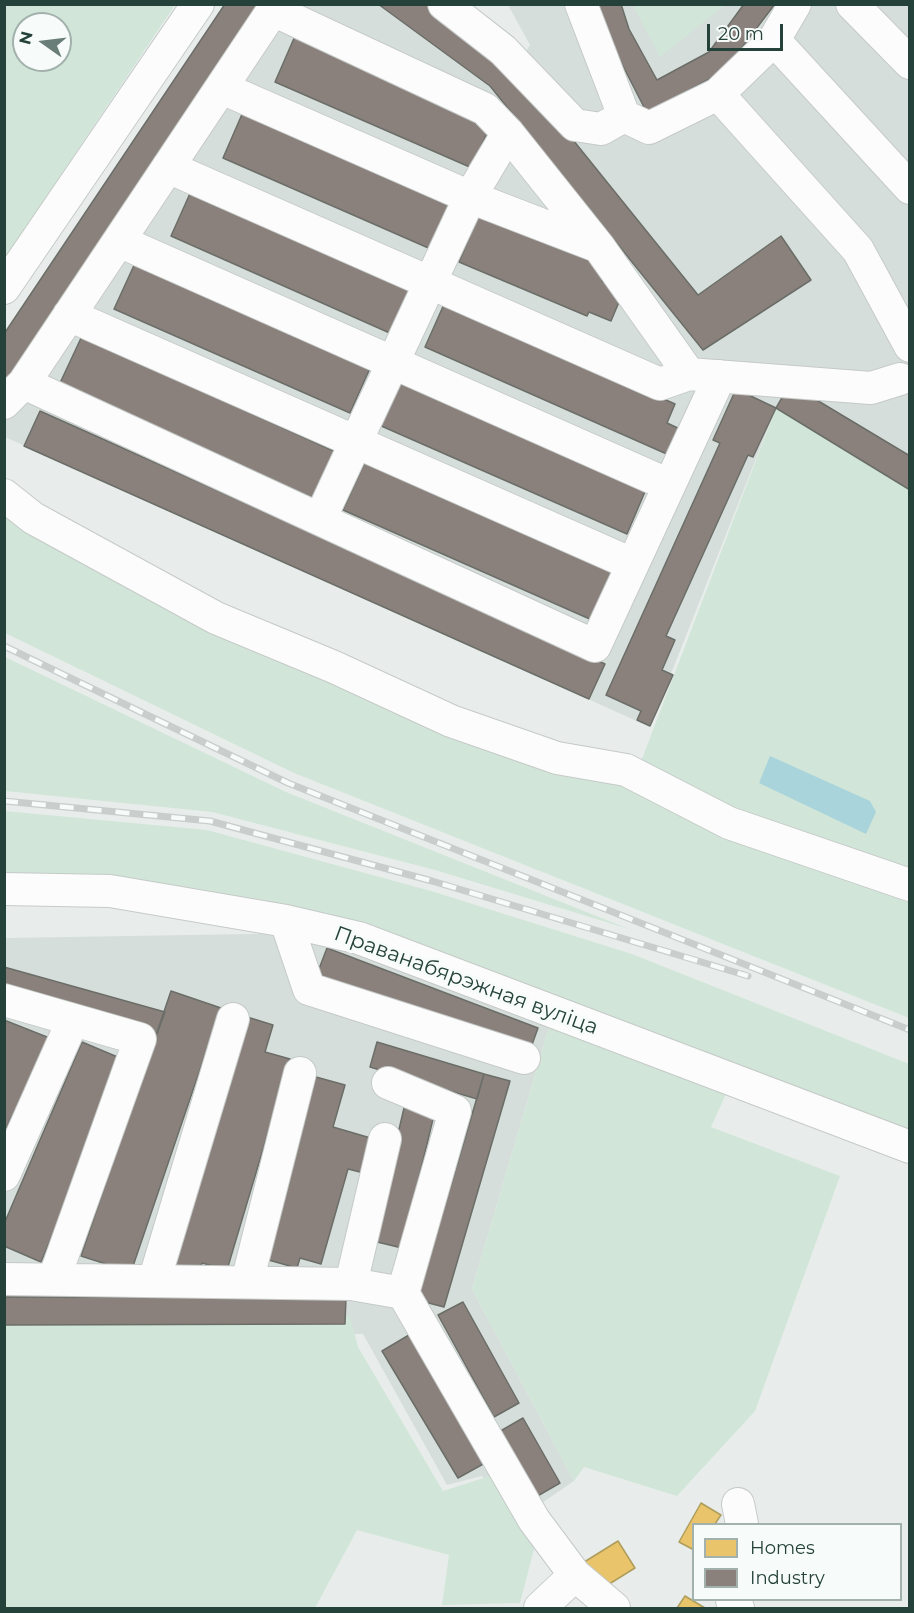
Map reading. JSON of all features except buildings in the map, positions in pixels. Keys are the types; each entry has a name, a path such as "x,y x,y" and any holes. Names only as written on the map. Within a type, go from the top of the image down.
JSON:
{"street":[{"path":"4,288 198,4"},
{"path":"444,4 503,50 575,125 601,129 624,116"},
{"path":"581,4 624,116 649,128 718,94 774,40 795,4"},
{"path":"852,4 909,63"},
{"path":"273,10 485,109 508,133 705,375 669,485 595,646 320,519 14,393 69,315 273,10"},
{"path":"774,40 909,188"},
{"path":"222,88 470,197 599,247"},
{"path":"718,94 858,250 909,346"},
{"path":"320,519 470,197 508,133"},
{"path":"168,167 660,384 705,375 871,388 900,380"},
{"path":"119,241 669,485"},
{"path":"69,315 632,564"},
{"path":"4,495 33,518 216,618 334,667 451,721 557,758 626,770 729,823 909,885"},
{"name":"Праванабярэжная вуліца","path":"4,889 110,891 286,921 359,938 909,1147"},
{"path":"286,921 309,989 524,1058"},
{"path":"4,1000 140,1039 54,1279"},
{"path":"154,1281 233,1019"},
{"path":"4,1175 73,1020"},
{"path":"248,1282 300,1073"},
{"path":"388,1083 455,1111 403,1293 534,1520 575,1575 614,1608"},
{"path":"351,1284 385,1139"},
{"path":"4,1279 351,1284 403,1293"},
{"path":"540,1608 575,1575"}],"shaded area":[{"path":"225,5 430,5 515,68 530,45 508,5 909,5 909,490 776,408 650,727 5,437 4,334"},
{"path":"313,933 551,1021 472,1289 574,1481 511,1524 482,1476 447,1485 363,1334 5,1331 4,938"}],"green space":[{"path":"4,5 175,5 5,258"},
{"path":"633,5 725,5 660,57"},
{"path":"776,408 909,490 909,1018 294,773 5,633 4,508 632,785"},
{"path":"5,657 286,792 629,929 435,870 212,812 5,791"},
{"path":"5,811 207,830 431,891 632,954 909,1064 909,1137 736,1072 711,1127 840,1176 755,1411 677,1496 584,1467 574,1481 472,1289 551,1021 367,931 5,883"},
{"path":"311,1297 350,1317 358,1347 443,1491 502,1472 537,1538 520,1603 442,1605 449,1555 357,1530 315,1608 5,1608 5,1317"}],"water":[{"path":"770,756 870,801 876,812 866,834 759,783"}],"railway":[{"path":"4,646 288,783 910,1030"},
{"path":"4,801 210,821 432,881 748,976"}]}
